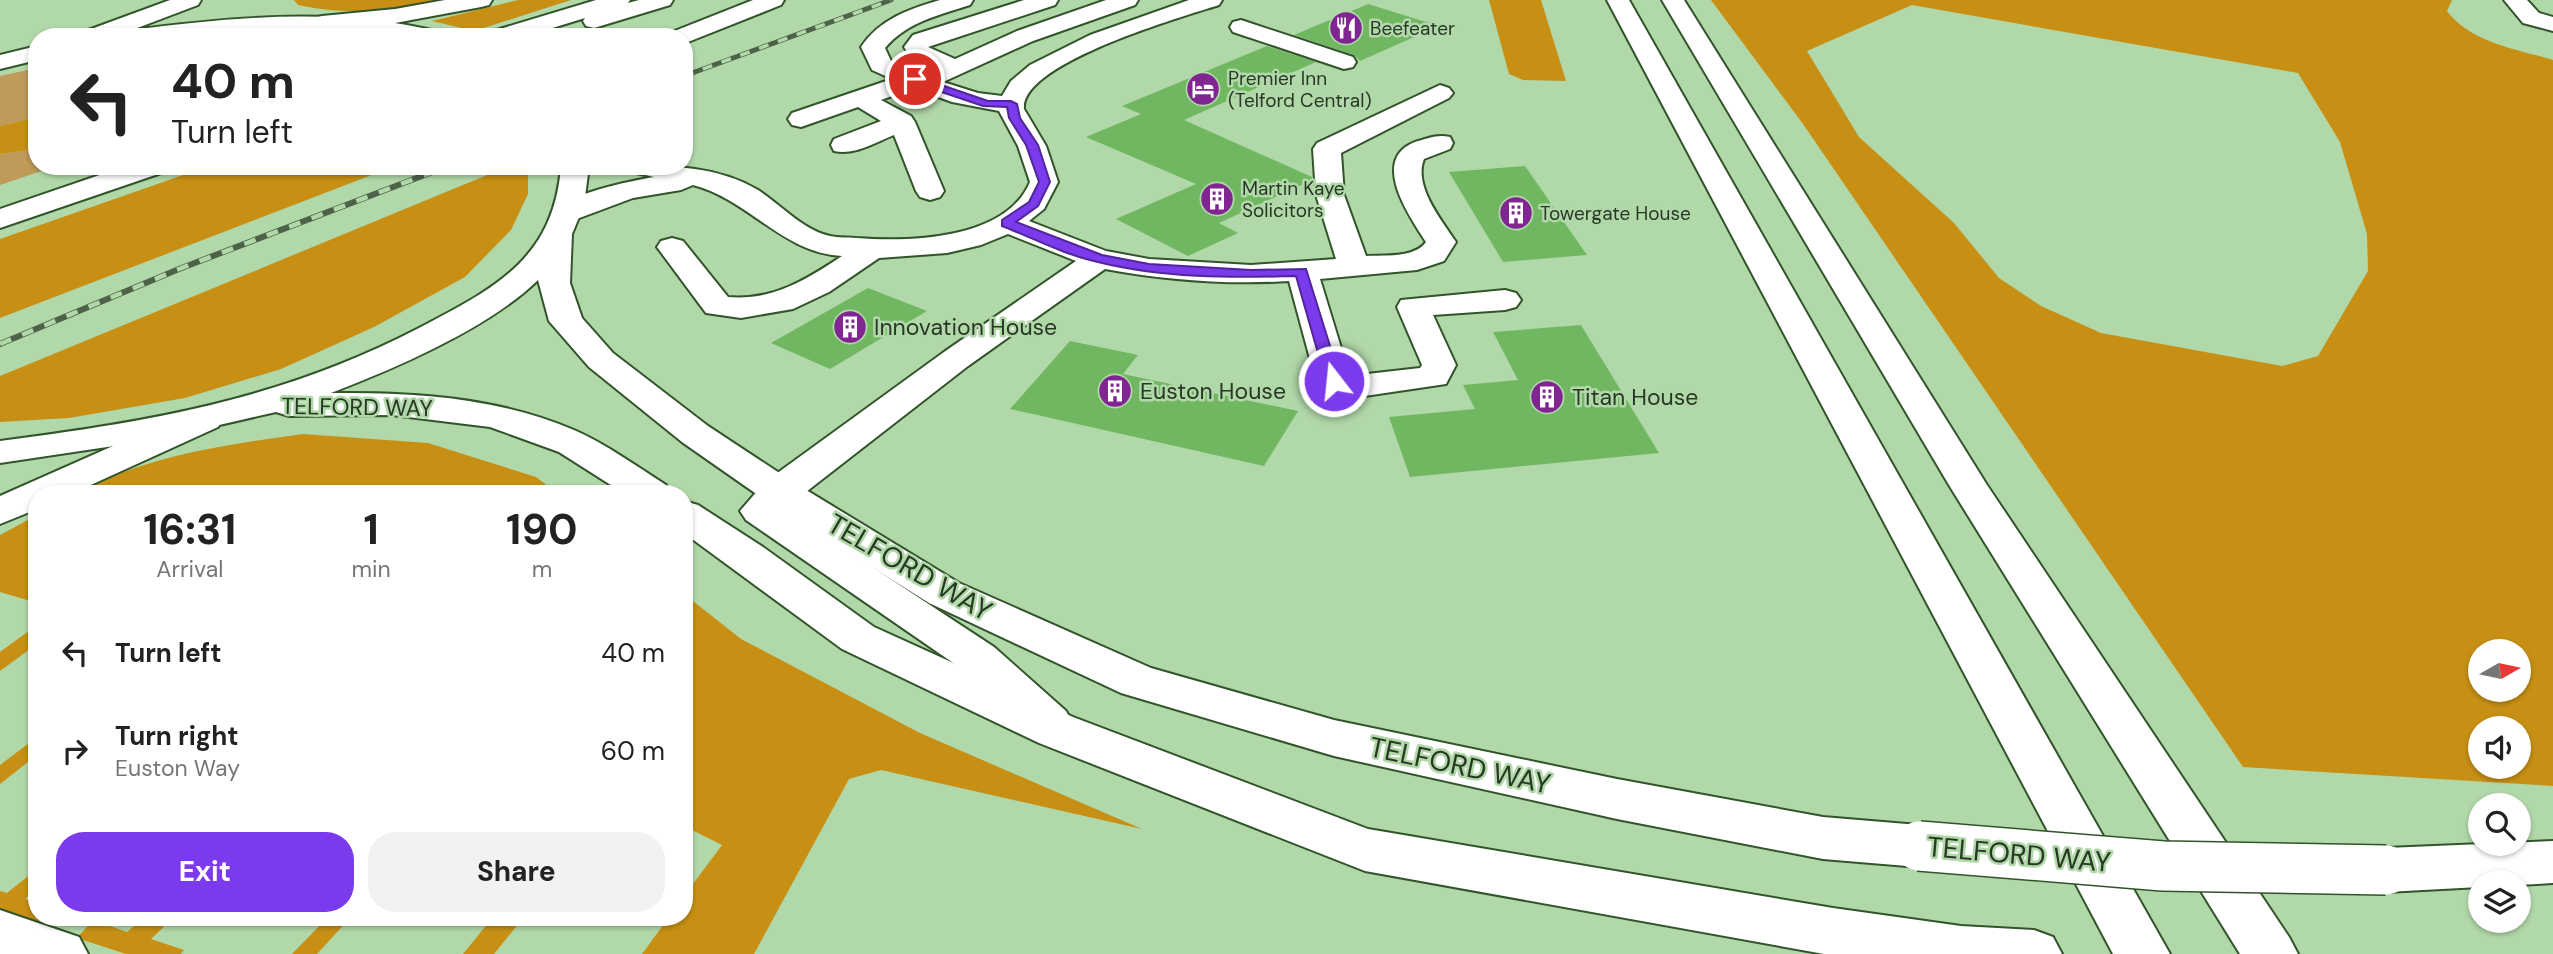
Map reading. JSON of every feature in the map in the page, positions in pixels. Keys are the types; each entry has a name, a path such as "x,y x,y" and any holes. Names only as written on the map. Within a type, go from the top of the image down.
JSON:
{"main road":[{"path":"115,28 190,0"},
{"path":"255,0 259,9 296,23"},
{"path":"322,23 395,16 481,0"},
{"path":"527,28 619,0"},
{"path":"574,28 662,0"},
{"path":"693,32 773,0"},
{"path":"962,0 912,17 886,30 873,47 881,65 987,104 1011,104"},
{"path":"954,67 921,55 916,47 921,40 1047,0"},
{"path":"801,120 866,96 919,81 1025,36 1127,0"},
{"path":"680,175 734,188 791,230 823,244 871,249 932,247 977,236 1006,223 1034,204 1044,182 1032,145 1015,118 1011,104 1017,89 1038,69 1068,51 1211,0"},
{"path":"1618,0 2142,954"},
{"path":"1673,0 1968,485 2270,954"},
{"path":"2515,0 2531,18 2553,24"},
{"path":"236,28 296,23 385,28"},
{"path":"1241,27 1344,62"},
{"path":"1354,267 1330,195 1327,149 1440,93"},
{"path":"866,96 868,103 902,122 930,191"},
{"path":"844,145 902,122"},
{"path":"1006,223 1098,259 1162,269 1251,274 1306,287 1354,267 1406,263 1433,254 1441,242 1420,210 1406,175 1406,165 1413,153 1440,143"},
{"path":"0,195 62,175"},
{"path":"0,219 128,175"},
{"path":"0,452 91,440 205,419 252,407 380,361 498,300 535,266 562,224 575,175"},
{"path":"562,224 606,195 630,189 701,180"},
{"name":"TELFORD WAY","path":"562,224 554,283 566,321 601,360 695,434 779,491 944,593 1137,681 1334,738 1617,799 1823,838 2163,866 2386,870 2553,862"},
{"path":"672,247 718,306 742,310 766,307 815,289 871,249"},
{"path":"1056,730 978,658 760,511 779,491 956,359 1098,259"},
{"path":"1306,287 1334,381 1358,386 1434,377 1439,365 1413,307 1504,300"},
{"name":"TELFORD WAY","path":"252,407 380,403 446,409 508,420 558,437 596,456 639,485"},
{"path":"57,485 205,419"},
{"path":"0,511 28,498"},
{"path":"693,520 858,638 1056,730 1365,850 1833,932 1961,950 2034,954"},
{"path":"0,934 60,954"}],"shaded area":[{"path":"294,0 454,0 396,10 337,11 298,5"},
{"path":"518,0 571,0 483,28 461,28 432,21"},
{"path":"1489,0 1541,0 1566,81 1523,80 1509,74"},
{"path":"1711,0 2452,0 2447,11 2469,31 2496,43 2553,60 2553,786 2243,767 1803,124","holes":["1912,5 2298,73 2340,142 2367,234 2368,271 2318,356 2282,366 2101,333 2041,306 1999,278 1954,223 1859,137 1807,51"]},
{"path":"28,70 28,119 0,126 0,76"},
{"path":"28,119 28,150 0,154 0,126"},
{"path":"28,150 29,175 0,185 0,154"},
{"path":"183,175 372,175 0,318 0,239"},
{"path":"487,175 528,175 528,194 511,230 465,277 374,327 281,369 185,398 69,418 0,422 0,376"},
{"path":"303,434 428,443 536,477 546,485 95,485 158,461 216,448"},
{"path":"28,520 28,600 0,592 0,535"},
{"path":"693,601 741,639 920,733 1142,829 881,770 849,779 754,954 642,954 662,926 693,926 693,884 722,845 693,830"},
{"path":"28,632 28,651 0,671 0,652"},
{"path":"28,744 28,762 0,784 0,765"},
{"path":"28,876 28,896 25,899 28,900 28,923 0,913 0,891 7,893"},
{"path":"88,926 110,926 127,932 134,926 165,926 151,939 184,950 181,954 126,954 77,938"},
{"path":"319,926 343,926 317,954 292,954"},
{"path":"486,926 517,926 494,954 463,954"}],"building":[{"path":"1368,4 1439,26 1360,61 1354,55 1294,35"},
{"path":"1267,46 1316,62 1184,120 1312,177 1312,180 1219,223 1238,233 1188,256 1116,219 1196,184 1086,137 1141,114 1122,106"},
{"name":"Towergate House","path":"1525,166 1587,255 1503,262 1449,172"},
{"name":"Innovation House","path":"868,288 927,311 830,369 771,343"},
{"name":"Titan House","path":"1581,325 1659,453 1410,477 1389,417 1475,409 1463,385 1518,380 1493,332"},
{"name":"Euston House","path":"1070,341 1138,355 1123,374 1298,411 1264,466 1010,409"}],"railway":[{"path":"693,73 891,0"},
{"path":"0,344 179,269 424,175"}],"place":[{"name":"Beefeater","path":"1346,28"},
{"name":"Premier Inn (Telford Central)","path":"1203,89"},
{"name":"Martin Kaye Solicitors","path":"1217,199"},
{"name":"Towergate House","path":"1516,213"},
{"name":"Innovation House","path":"850,327"},
{"name":"Euston House","path":"1115,391"},
{"name":"Titan House","path":"1547,397"}],"route":[{"path":"915,79 987,104 1011,104 1015,118 1032,145 1044,182 1034,204 1006,223 1098,259 1149,268 1251,274 1302,272 1334,381"}]}
